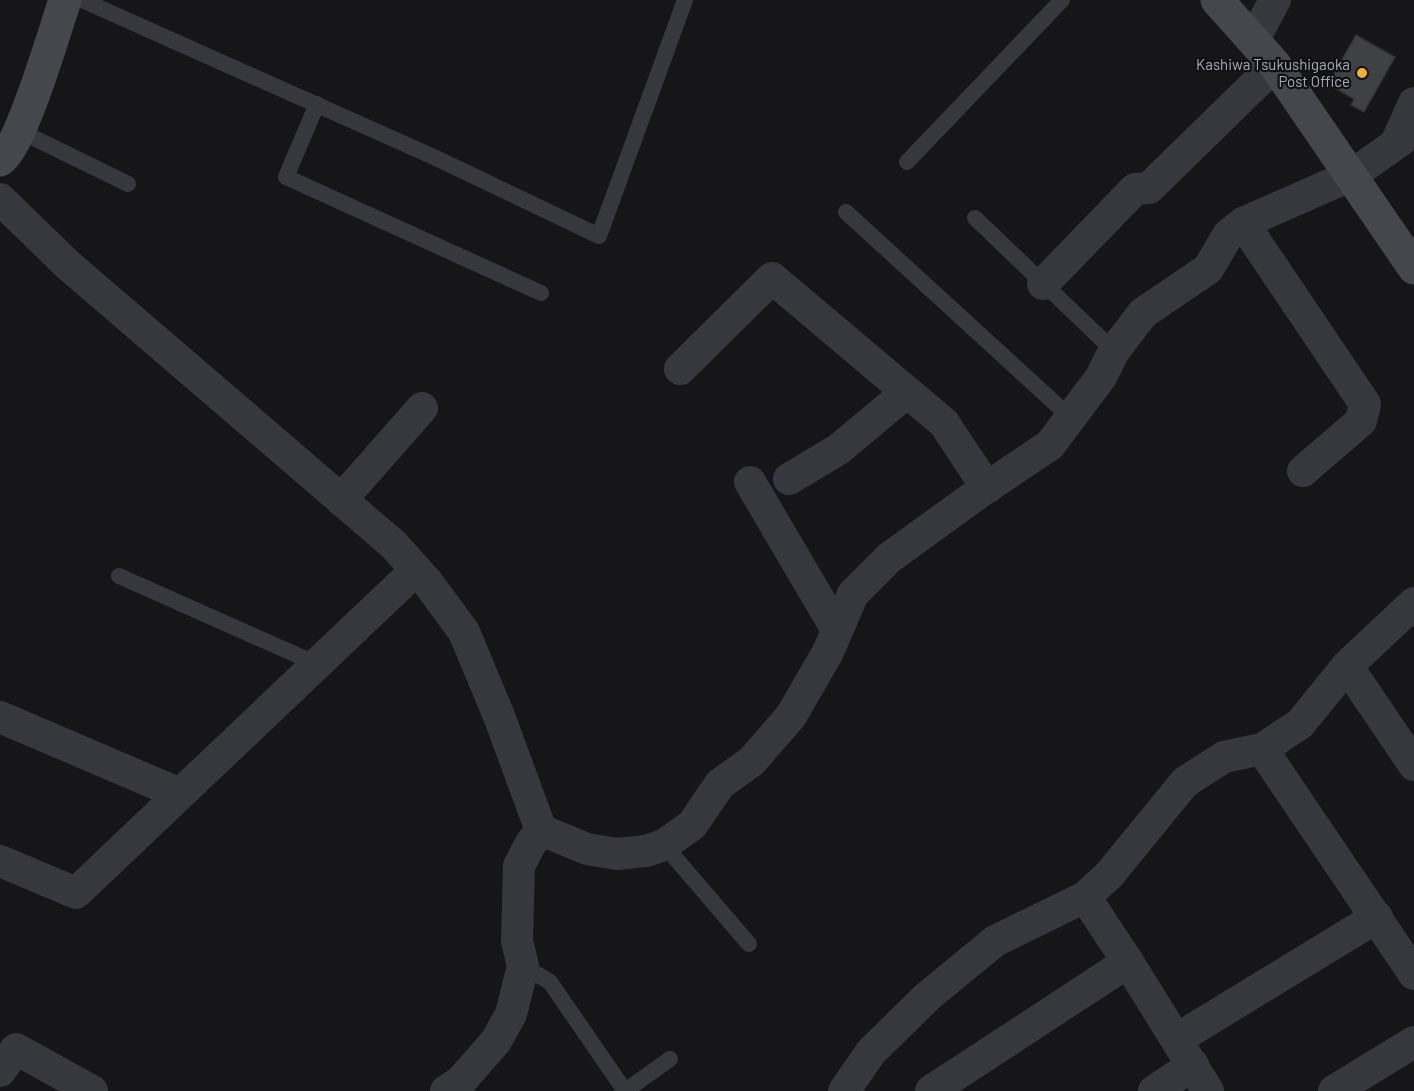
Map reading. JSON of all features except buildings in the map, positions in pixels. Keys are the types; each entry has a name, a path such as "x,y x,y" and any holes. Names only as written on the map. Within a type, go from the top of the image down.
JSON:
{"street":[{"path":"0,160 5,157 20,131 65,0"},
{"path":"1217,0 1275,65 1414,268"},
{"path":"1254,39 1275,0"},
{"path":"1043,284 1135,189 1149,188 1275,65"},
{"path":"0,199 67,264 394,546 429,583 464,632 499,716 541,830 587,849 617,854 645,851 664,844 692,825 720,784 752,761 791,716 828,652 853,594 889,558 1050,445 1101,377 1114,351 1143,313 1208,268 1228,235 1243,223 1352,175 1405,137 1414,103"},
{"path":"1243,223 1365,404 1361,421 1303,471"},
{"path":"680,369 772,278 944,423 987,488"},
{"path":"789,479 839,449 907,392"},
{"path":"341,501 422,408"},
{"path":"750,482 837,630"},
{"path":"0,861 76,892 416,570"},
{"path":"844,1091 871,1052 927,998 995,942 1085,897 1109,875 1185,782 1224,757 1262,749 1300,724 1347,666 1414,603"},
{"path":"1347,666 1414,765"},
{"path":"0,717 180,794"},
{"path":"1262,749 1414,974"},
{"path":"446,1091 461,1081 496,1041 511,1014 523,966 517,941 519,866 541,830"},
{"path":"1085,897 1193,1065"},
{"path":"1154,1091 1193,1065 1377,917"},
{"path":"931,1091 1128,962"},
{"path":"1334,1091 1414,1042"},
{"path":"0,1071 16,1050 92,1091"}],"lane":[{"path":"82,0 436,158 599,236 685,0"},
{"path":"907,162 1062,0"},
{"path":"317,104 286,177 541,293"},
{"path":"20,131 128,184"},
{"path":"846,212 1070,417"},
{"path":"975,218 1114,351"},
{"path":"119,576 316,664"},
{"path":"664,844 749,944"},
{"path":"523,966 550,982 625,1091 670,1059"}],"place":[{"name":"Kashiwa Tsukushigaoka Post Office","path":"1362,73"}]}
